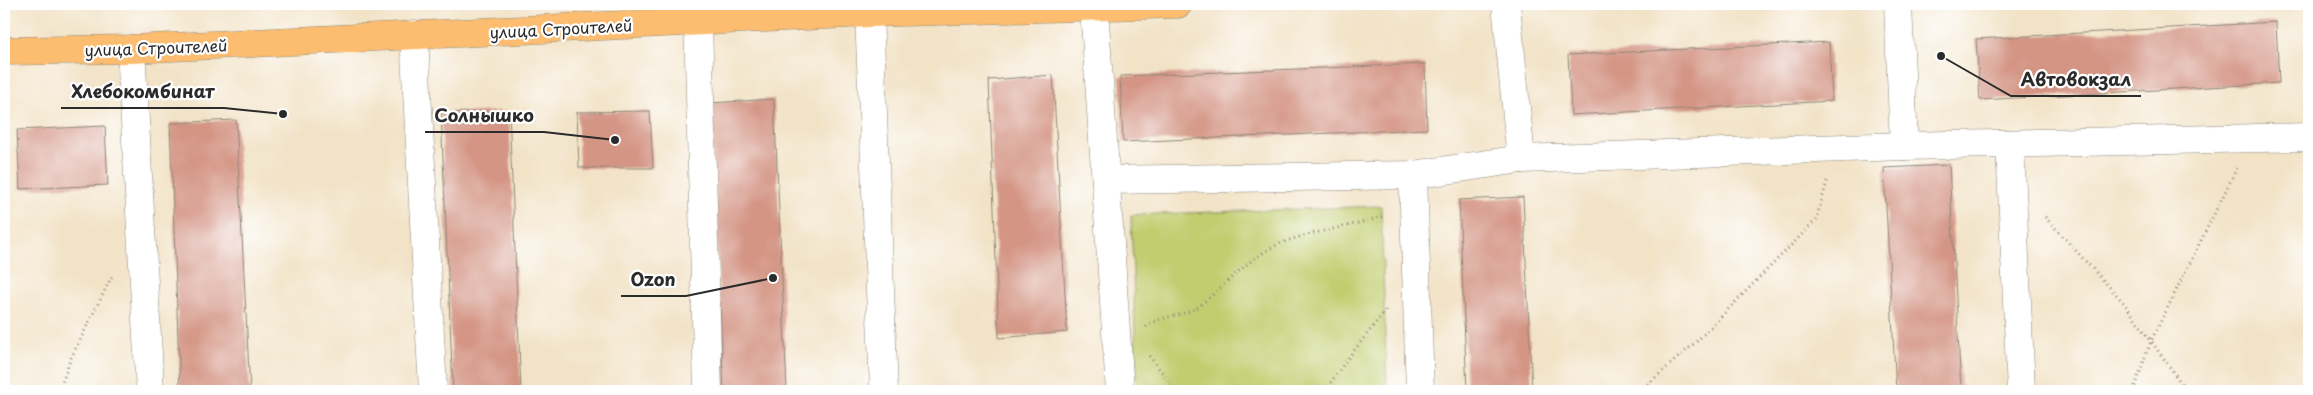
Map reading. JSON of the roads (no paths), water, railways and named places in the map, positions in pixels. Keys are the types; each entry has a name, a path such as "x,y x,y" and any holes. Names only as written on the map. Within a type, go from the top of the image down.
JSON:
{"main road":[{"name":"улица Строителей","path":"4,51 132,49 869,13 1178,4"}],"lane":[{"path":"1506,4 1521,159"},
{"path":"1898,4 1904,146"},
{"path":"1094,7 1120,391"},
{"path":"869,13 884,391"},
{"path":"698,22 708,391"},
{"path":"414,34 433,391"},
{"path":"132,49 150,391"},
{"path":"1106,180 1413,186 1521,159 1904,146 2309,137"},
{"path":"2010,144 2021,391"},
{"path":"1413,186 1420,391"}],"place":[{"name":"Автовокзал","path":"1941,56"},
{"name":"Хлебокомбинат","path":"283,114"},
{"name":"Солнышко","path":"615,140"},
{"name":"Ozon","path":"773,278"}]}
